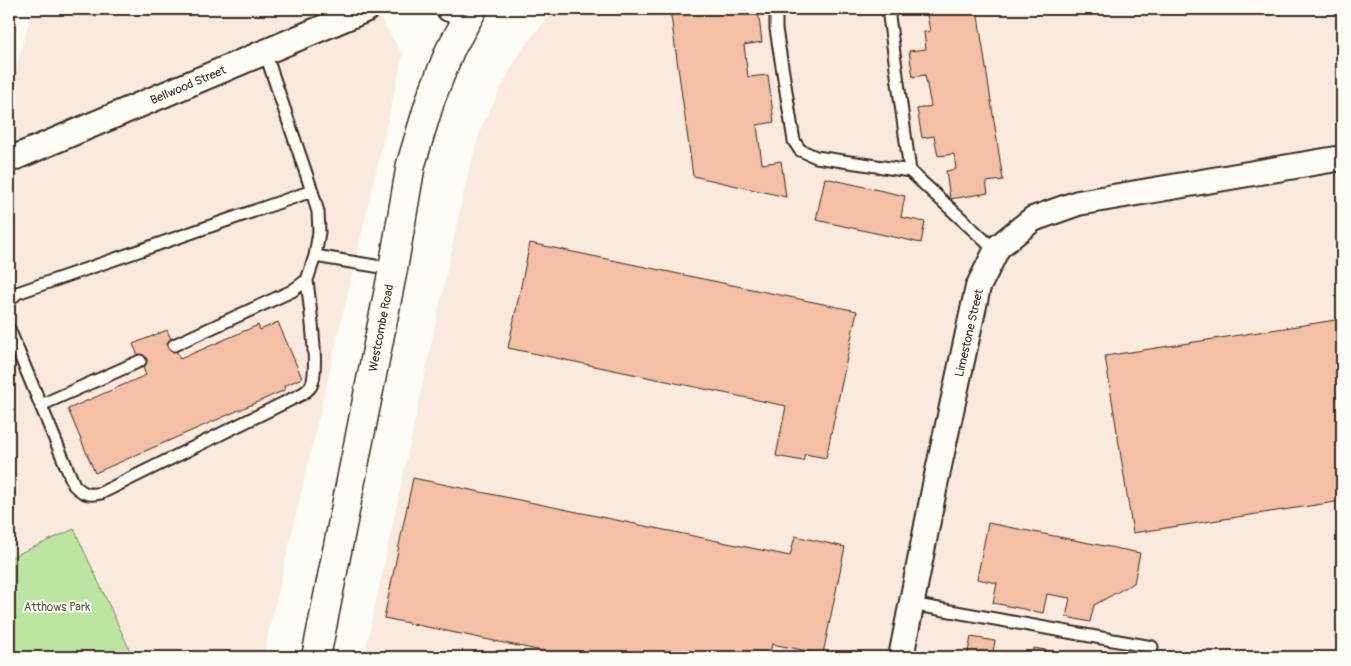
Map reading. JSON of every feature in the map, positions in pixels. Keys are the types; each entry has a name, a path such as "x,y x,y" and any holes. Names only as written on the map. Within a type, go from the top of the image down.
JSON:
{"street":[{"name":"Bellwood Street","path":"9,160 367,9"},
{"name":"Westcombe Road","path":"316,657 393,269 411,164 430,98 464,10"},
{"name":"Limestone Street","path":"901,657 936,480 978,287 998,247 1033,219 1078,203 1342,158"}],"lane":[{"path":"779,9 776,17 776,29 794,142 800,150 816,157 910,171 996,251"},
{"path":"888,9 910,171"},
{"path":"9,329 74,486 83,493 92,495 101,493 302,394 311,386 314,376 314,360 307,280 315,256 319,232 318,212 265,52"},
{"path":"9,301 17,293 312,191"},
{"path":"315,256 393,269"},
{"path":"174,345 292,292 307,280"},
{"path":"41,405 140,361"},
{"path":"911,604 1152,647"}],"shaded area":[{"path":"32,9 375,9 403,55 263,657 133,657 74,529 9,558 9,94"},
{"path":"555,9 1342,9 1342,657 364,657 468,173 482,125 520,51"}],"green space":[{"name":"Atthows Park","path":"74,529 133,657 9,657 9,558"}],"building":[{"path":"670,9 758,9 762,42 744,45 748,77 768,75 774,122 757,125 762,164 781,161 786,197 693,176"},
{"path":"926,9 977,9 1003,180 986,182 988,193 950,199 946,171 956,169 954,154 938,156 934,136 922,138 917,109 931,106 925,75 913,77 909,51 926,49 924,32 930,31"},
{"path":"825,178 905,196 901,217 925,222 921,243 816,220"},
{"path":"530,243 857,311 826,458 805,454 803,461 776,456 786,406 508,348"},
{"path":"1342,319 1342,501 1133,533 1105,356"},
{"path":"278,322 302,378 284,386 285,390 95,473 68,409 146,375 133,344 167,330 180,359 258,325 260,330"},
{"path":"413,478 790,556 795,536 845,547 823,654 772,644 769,657 571,657 384,618"},
{"path":"988,523 1140,553 1134,583 1094,605 1090,622 1066,617 1070,598 1047,594 1043,613 993,603 997,583 977,579"},
{"path":"971,637 995,641 992,657 967,657"},
{"path":"1034,648 1061,653 1061,657 1032,657"}]}
